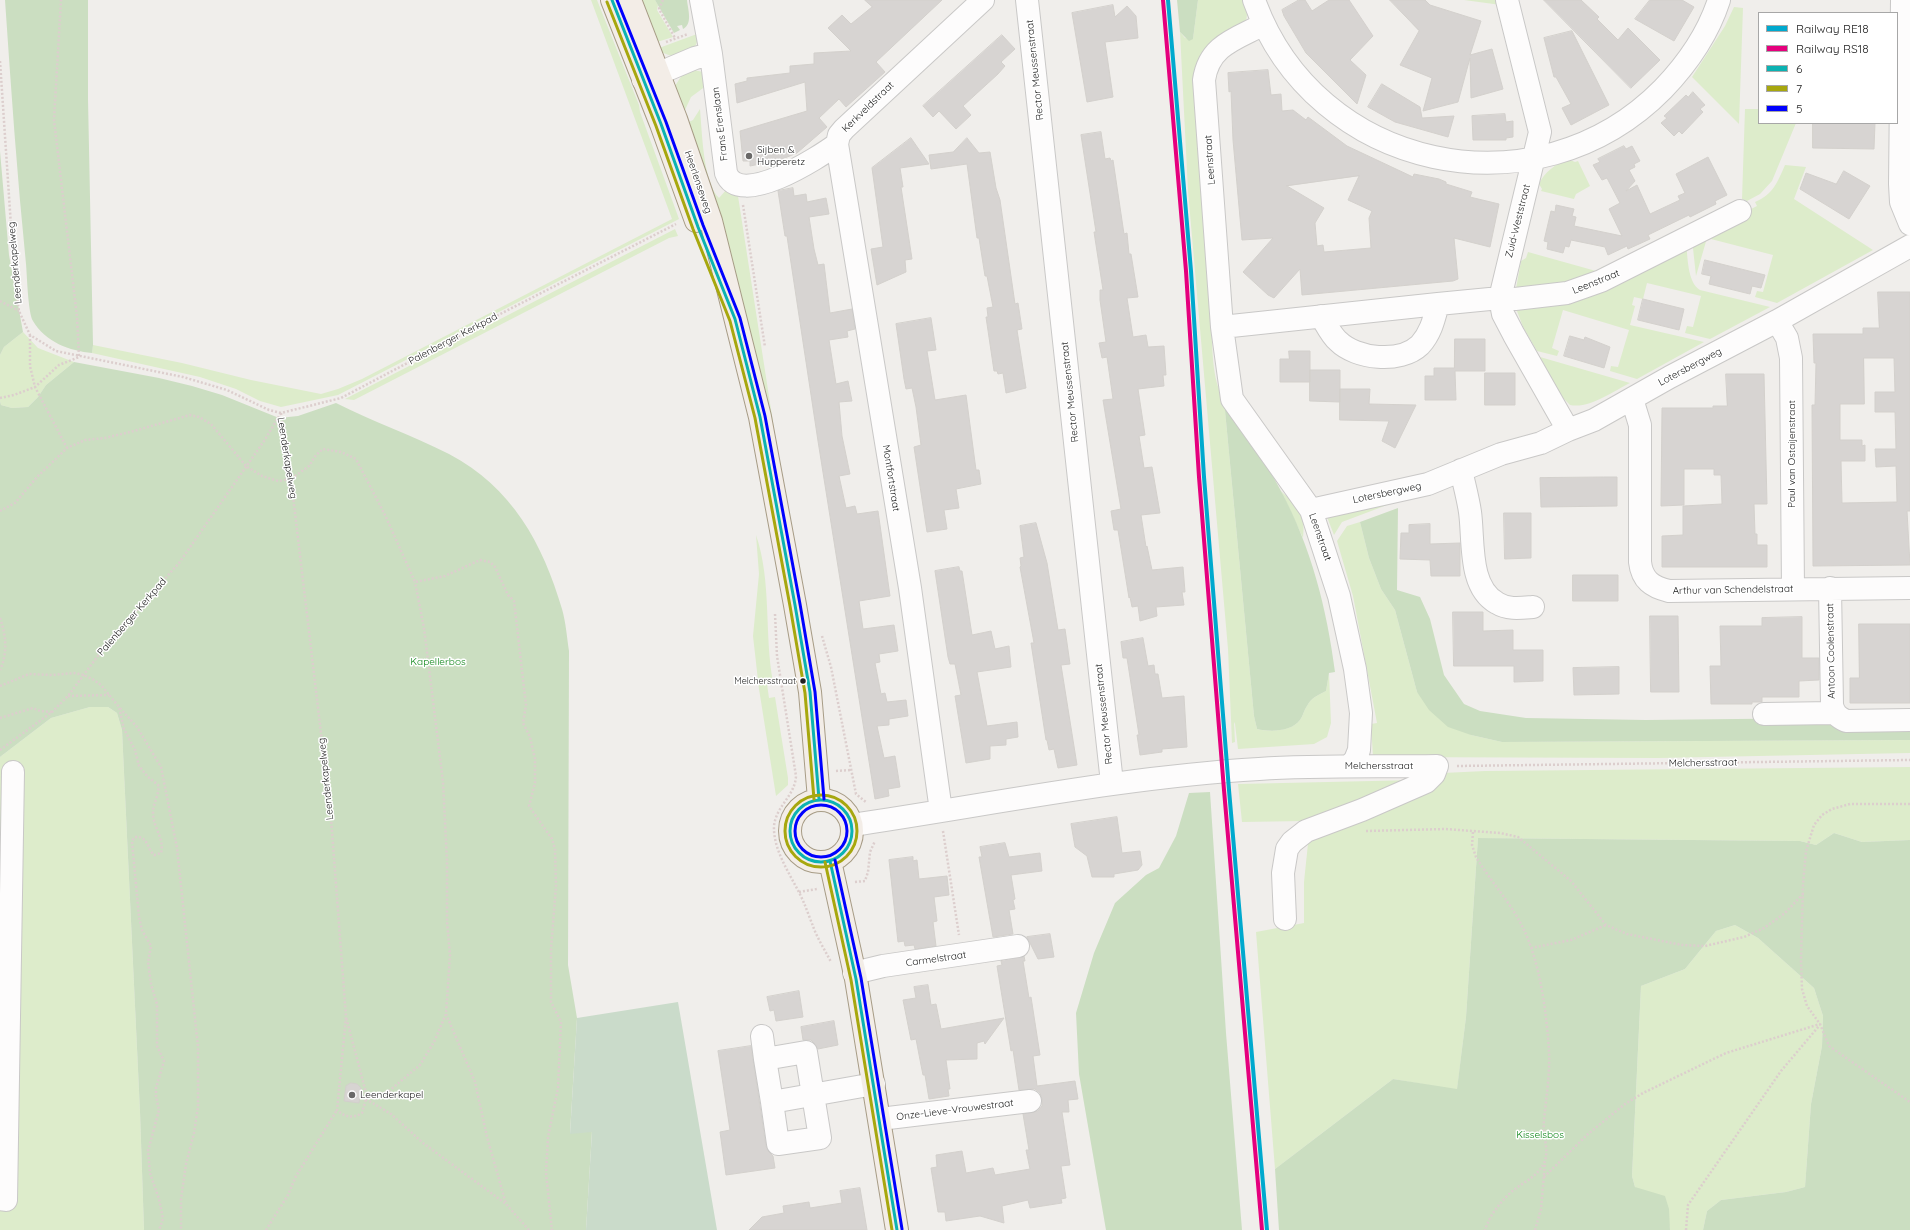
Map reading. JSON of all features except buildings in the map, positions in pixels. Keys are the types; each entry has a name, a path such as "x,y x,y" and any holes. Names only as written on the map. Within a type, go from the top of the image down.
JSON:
{"main road":[{"name":"Heerlenseweg","path":"612,0 651,77 698,227 735,319 763,432 794,597 810,692 819,800"},
{"name":"Heerlenseweg","path":"630,0 650,49 651,77"},
{"path":"819,800 834,802 841,806 846,811 852,825 853,835 851,844 838,858 830,862 812,862 804,858 793,845 790,836 790,828 797,811 803,805 819,800"},
{"path":"830,862 854,973 874,1084 897,1230"}],"street":[{"name":"Frans Erenslaan","path":"702,0 711,54 726,173 729,180 740,186"},
{"name":"Kerkveldstraat","path":"740,186 751,187 772,180 818,158 837,144 839,135 844,129 983,0"},
{"name":"Rector Meussenstraat","path":"1027,0 1112,784"},
{"path":"1254,0 1264,24 1288,65 1309,89 1338,115 1378,139 1423,156 1461,162 1493,164 1534,159 1581,145 1602,135 1638,112 1670,81 1684,64 1708,27 1719,0"},
{"name":"Zuid-Weststraat","path":"1508,0 1539,126 1539,139 1500,298 1503,314 1568,430"},
{"path":"1902,0 1900,184 1901,202 1910,224"},
{"name":"Leenstraat","path":"1264,24 1221,46 1212,56 1206,68 1205,74 1222,327 1232,399 1312,510 1339,596 1355,669 1361,713 1359,750 1355,760 1349,766"},
{"path":"651,77 695,58 711,54"},
{"name":"Montfortstraat","path":"837,144 910,588 941,812"},
{"name":"Leenstraat","path":"1222,327 1500,298 1515,299 1554,295 1581,289 1601,281 1740,210"},
{"name":"Lotersbergweg","path":"1312,510 1428,484 1501,454 1541,443 1594,420 1670,377 1777,321 1910,246"},
{"path":"1321,316 1337,341 1349,350 1385,358 1403,354 1419,346 1429,333 1438,304"},
{"name":"Paul van Ostaijenstraat","path":"1777,321 1787,338 1791,358 1793,589"},
{"name":"Arthur van Schendelstraat","path":"1632,399 1640,425 1639,556 1641,569 1646,581 1657,588 1669,591 1910,588"},
{"path":"1461,470 1470,512 1475,566 1482,588 1496,603 1507,608 1533,607"},
{"name":"Antoon Coolenstraat","path":"1830,588 1832,705 1834,713"},
{"name":"Antoon Coolenstraat","path":"1764,714 1834,713 1846,721 1910,720"},
{"name":"Melchersstraat","path":"852,825 1112,784 1259,769 1349,766 1437,766"},
{"path":"1285,919 1283,873 1287,849 1292,842 1306,831 1362,810 1426,782 1434,774 1437,766"},
{"path":"0,1199 6,1200 13,772"},
{"name":"Carmelstraat","path":"854,973 883,966 1018,946"},
{"path":"762,1036 765,1059 778,1144 820,1138 806,1052 765,1059"},
{"path":"772,1102 874,1084"},
{"name":"Onze-Lieve-Vrouwestraat","path":"880,1120 1030,1101"}],"path":[{"path":"0,398 14,395 35,387 59,365 79,357 77,317 54,120 61,0"},
{"path":"663,0 659,9 675,38"},
{"path":"650,49 675,38 694,32 707,30"},
{"name":"Leenderkapelweg","path":"0,61 15,286 19,311 30,335 56,351 79,357 183,376 227,390 264,408 281,413 291,479 331,818 346,1018"},
{"name":"Palenberger Kerkpad","path":"0,750 52,712 68,696 109,642 179,563 281,413 341,398 506,311 677,224"},
{"path":"0,301 19,311"},
{"path":"30,335 30,366 35,387 68,448"},
{"path":"0,511 15,503 37,477 68,448 85,440 105,438 146,429 190,415 199,417 210,424 246,466 262,476 278,481 291,479 309,466 316,455 323,449 341,452 356,459 385,515 414,582 424,628 443,782 447,861 447,922 450,955 446,1014 434,1042 420,1065 389,1091 366,1099"},
{"path":"414,582 444,576 480,560 490,562 508,595 514,601 526,705 523,723 530,737 536,766 535,783 530,806 552,839 554,849 556,886 551,949 551,1002 562,1022 558,1088 548,1137 546,1173 552,1230"},
{"path":"0,618 5,632 5,660 0,670"},
{"path":"0,686 29,674 52,676 74,673 84,675 101,685 118,707 137,727 161,767 177,848 198,1048 198,1107 194,1133 186,1164 181,1200 181,1230"},
{"path":"68,696 109,695"},
{"path":"118,707 124,729 135,750 139,766 148,777 158,785 159,789 153,804 153,814 162,847 161,853 154,855 150,851 146,840 141,837 135,837 132,841 139,917 142,930 150,946 148,962 151,984 157,1004 157,1046 164,1060 156,1088 159,1110 148,1151 150,1173 159,1199 163,1219 159,1230"},
{"path":"0,718 33,708 40,711 52,712"},
{"name":"Melchersstraat","path":"1437,766 1910,760"},
{"path":"850,770 856,794 874,808 879,821"},
{"path":"796,776 793,791 777,816 774,827 779,850 804,904"},
{"path":"1910,804 1850,804 1832,809 1822,815 1814,825 1806,851 1801,960 1802,989 1807,1006 1820,1024 1829,1046 1910,1102"},
{"path":"941,812 962,955"},
{"path":"1360,831 1445,829 1518,837 1571,881 1606,925 1627,934 1682,945 1705,946 1744,937 1764,928 1785,913 1803,894"},
{"path":"1473,832 1472,845 1476,857 1524,930 1531,948 1543,999 1549,1052 1548,1092 1543,1123 1546,1142 1542,1209 1535,1230"},
{"path":"1531,948 1571,940 1606,925"},
{"path":"446,1014 475,1082 487,1137 506,1204"},
{"path":"337,1110 348,1117 356,1117 362,1113 366,1099 363,1079 346,1018"},
{"path":"266,1230 288,1195 296,1176 337,1110 346,1018"},
{"path":"1544,1176 1588,1134 1643,1093 1726,1053 1820,1024"},
{"path":"1686,1230 1688,1205 1781,1071 1820,1024"},
{"path":"366,1099 391,1114 423,1143 506,1204 528,1230"},
{"path":"1485,1230 1489,1219 1508,1194 1537,1173 1545,1162"}],"green space":[{"path":"5,0 88,0 92,353 67,348 51,340 44,335 31,317 17,165"},
{"path":"591,0 597,0 639,105 640,112 679,219 338,395 281,407 260,401 236,389 200,377 92,353 93,345 321,394 362,379 672,219"},
{"path":"642,0 655,0 658,5 657,10 673,37 654,43"},
{"path":"655,0 687,0 689,20 686,27 683,29 682,25 677,26 680,30 674,33"},
{"path":"1177,0 1198,0 1193,39 1189,41 1180,32"},
{"path":"1198,0 1244,0 1247,14 1246,23 1212,46 1209,254 1213,363 1217,382 1224,400 1254,716 1257,729 1274,731 1291,727 1300,720 1311,701 1326,691 1329,673 1331,723 1327,737 1314,744 1238,749 1234,722 1235,742 1232,743 1228,649 1188,191 1180,32 1185,38 1193,39"},
{"path":"1464,0 1499,0 1501,5"},
{"path":"1734,7 1743,8 1739,124 1692,77 1725,26"},
{"path":"697,34 697,42 690,51 686,53 673,56 660,51 659,48"},
{"path":"694,70 703,72 710,83 691,97 685,110 681,114 675,86 682,75"},
{"path":"700,109 706,169 714,191 719,198 727,189 738,196 783,487 685,124 693,120"},
{"path":"1745,109 1758,109 1758,124 1796,124 1772,181 1760,194 1747,201 1742,199"},
{"path":"0,151 9,255 23,332 4,347 0,355"},
{"path":"1568,159 1575,162 1578,161 1590,186 1576,194 1574,199 1541,191 1542,189 1539,184 1544,175 1555,166"},
{"path":"1785,165 1806,167 1794,199 1873,250 1777,303 1755,297 1757,291 1763,292 1773,255 1707,238 1696,276 1692,239 1757,206 1755,202 1766,196 1771,191"},
{"path":"675,229 678,236 669,238 354,400 345,399"},
{"path":"1686,243 1690,275 1700,290 1770,307 1710,339 1685,333 1687,326 1693,327 1701,296 1647,283 1643,299 1634,297 1632,305 1635,306 1630,325 1704,342 1637,379 1610,371 1611,366 1618,367 1629,330 1563,310 1552,348 1559,351 1557,356 1537,351 1523,327 1514,303"},
{"path":"1528,252 1596,271 1604,266 1602,275 1515,294 1521,261 1526,258"},
{"path":"23,332 38,348 74,362 46,385 38,397 28,407 12,408 1,405 0,401 0,355 4,347"},
{"path":"1540,357 1630,383 1585,405 1570,405 1562,397"},
{"name":"Kapellerbos","path":"74,362 159,378 192,386 222,395 279,418 298,416 336,403 435,447 471,467 491,483 507,500 535,540 554,585 562,609 569,651 568,965 577,1018 570,1133 592,1131 586,1230 144,1230 122,730 117,713 108,707 90,707 51,718 0,757 0,401 1,405 12,408 28,407 38,397 46,385"},
{"path":"1224,400 1268,468 1292,512 1316,579 1332,648 1335,672 1329,673 1326,691 1311,701 1296,724 1286,729 1268,731 1257,729 1254,716"},
{"path":"1281,491 1300,511 1304,529 1303,538"},
{"path":"1395,502 1342,522 1334,535 1327,517"},
{"path":"1398,508 1397,590 1420,597 1430,619 1444,675 1464,704 1480,711 1526,718 1646,720 1827,718 1910,727 1910,740 1502,742 1471,735 1448,727 1429,710 1417,692 1395,610 1381,589 1369,558 1360,522"},
{"path":"1360,522 1369,558 1381,589 1395,610 1417,692 1471,735 1502,742 1910,740 1910,753 1658,758 1373,757 1371,724 1377,723 1353,596 1337,541 1347,526"},
{"path":"756,535 764,571 770,664 773,682 767,684 769,698 775,697 788,778 788,785 776,796 759,689 753,636 759,574"},
{"path":"90,707 108,707 117,713 122,730 144,1230 0,1230 0,757 51,718"},
{"path":"1910,767 1910,840 1862,842 1834,833 1816,845 1800,841 1478,838 1466,1017 1457,1090 1393,1079 1275,1169 1256,932 1304,923 1304,882 1309,834 1304,821 1242,822 1238,784 1417,780 1443,773 1485,771"},
{"path":"1210,792 1226,1033 1242,1230 1106,1230 1079,1074 1076,1013 1094,953 1115,903 1146,875 1159,868 1176,836 1189,793"},
{"name":"Kisselsbos","path":"1834,833 1862,842 1910,840 1910,1230 1703,1230 1707,1211 1721,1200 1786,1192 1805,1187 1811,1104 1822,1046 1823,1016 1814,988 1758,938 1735,925 1716,931 1685,969 1641,986 1632,1176 1635,1187 1665,1196 1669,1209 1670,1230 1279,1230 1275,1169 1393,1079 1457,1089 1466,1017 1478,838 1800,841 1816,845"},
{"path":"1735,925 1758,938 1814,988 1823,1016 1822,1046 1811,1104 1805,1187 1786,1192 1721,1200 1707,1211 1703,1230 1670,1230 1670,1227 1635,1187 1632,1176 1641,986 1685,969 1716,931"},
{"path":"678,1002 717,1230 586,1230 592,1132 570,1134 577,1018"}],"rail line":[{"name":"RS18","path":"1163,0 1186,271 1199,477 1224,790 1262,1230"},
{"name":"RE18","path":"1168,0 1191,271 1204,477 1229,790 1267,1230"}],"transit line":[{"name":"6","path":"612,0 661,124 698,227 735,319 760,417 795,605 810,692 819,799"},
{"name":"5","path":"617,0 666,122 703,225 740,318 765,416 800,604 815,692 824,799"},
{"name":"7","path":"607,2 656,126 693,229 730,321 755,418 790,606 805,693 814,799"},
{"name":"7","path":"814,795 828,795 835,797 847,805 855,817 857,831 855,845 847,857 835,865 828,867 814,867 807,865 795,857 787,845 785,838 785,824 787,817 795,805 807,797 814,795"},
{"name":"6","path":"815,800 827,800 843,809 850,819 852,831 850,843 843,853 827,862 815,862 804,857 795,848 790,837 790,825 795,814 804,805 815,800"},
{"name":"5","path":"816,805 826,805 840,812 847,826 847,831 847,836 840,850 826,857 816,857 806,853 799,846 795,836 795,826 799,816 806,809 816,805"},
{"name":"5","path":"835,860 861,978 902,1229"},
{"name":"6","path":"830,861 856,979 897,1230"},
{"name":"7","path":"825,862 851,980 892,1230"}],"place":[{"name":"Sijben & Hupperetz","path":"749,156"},
{"name":"Melchersstraat","path":"803,681"},
{"name":"Leenderkapel","path":"352,1095"}]}
